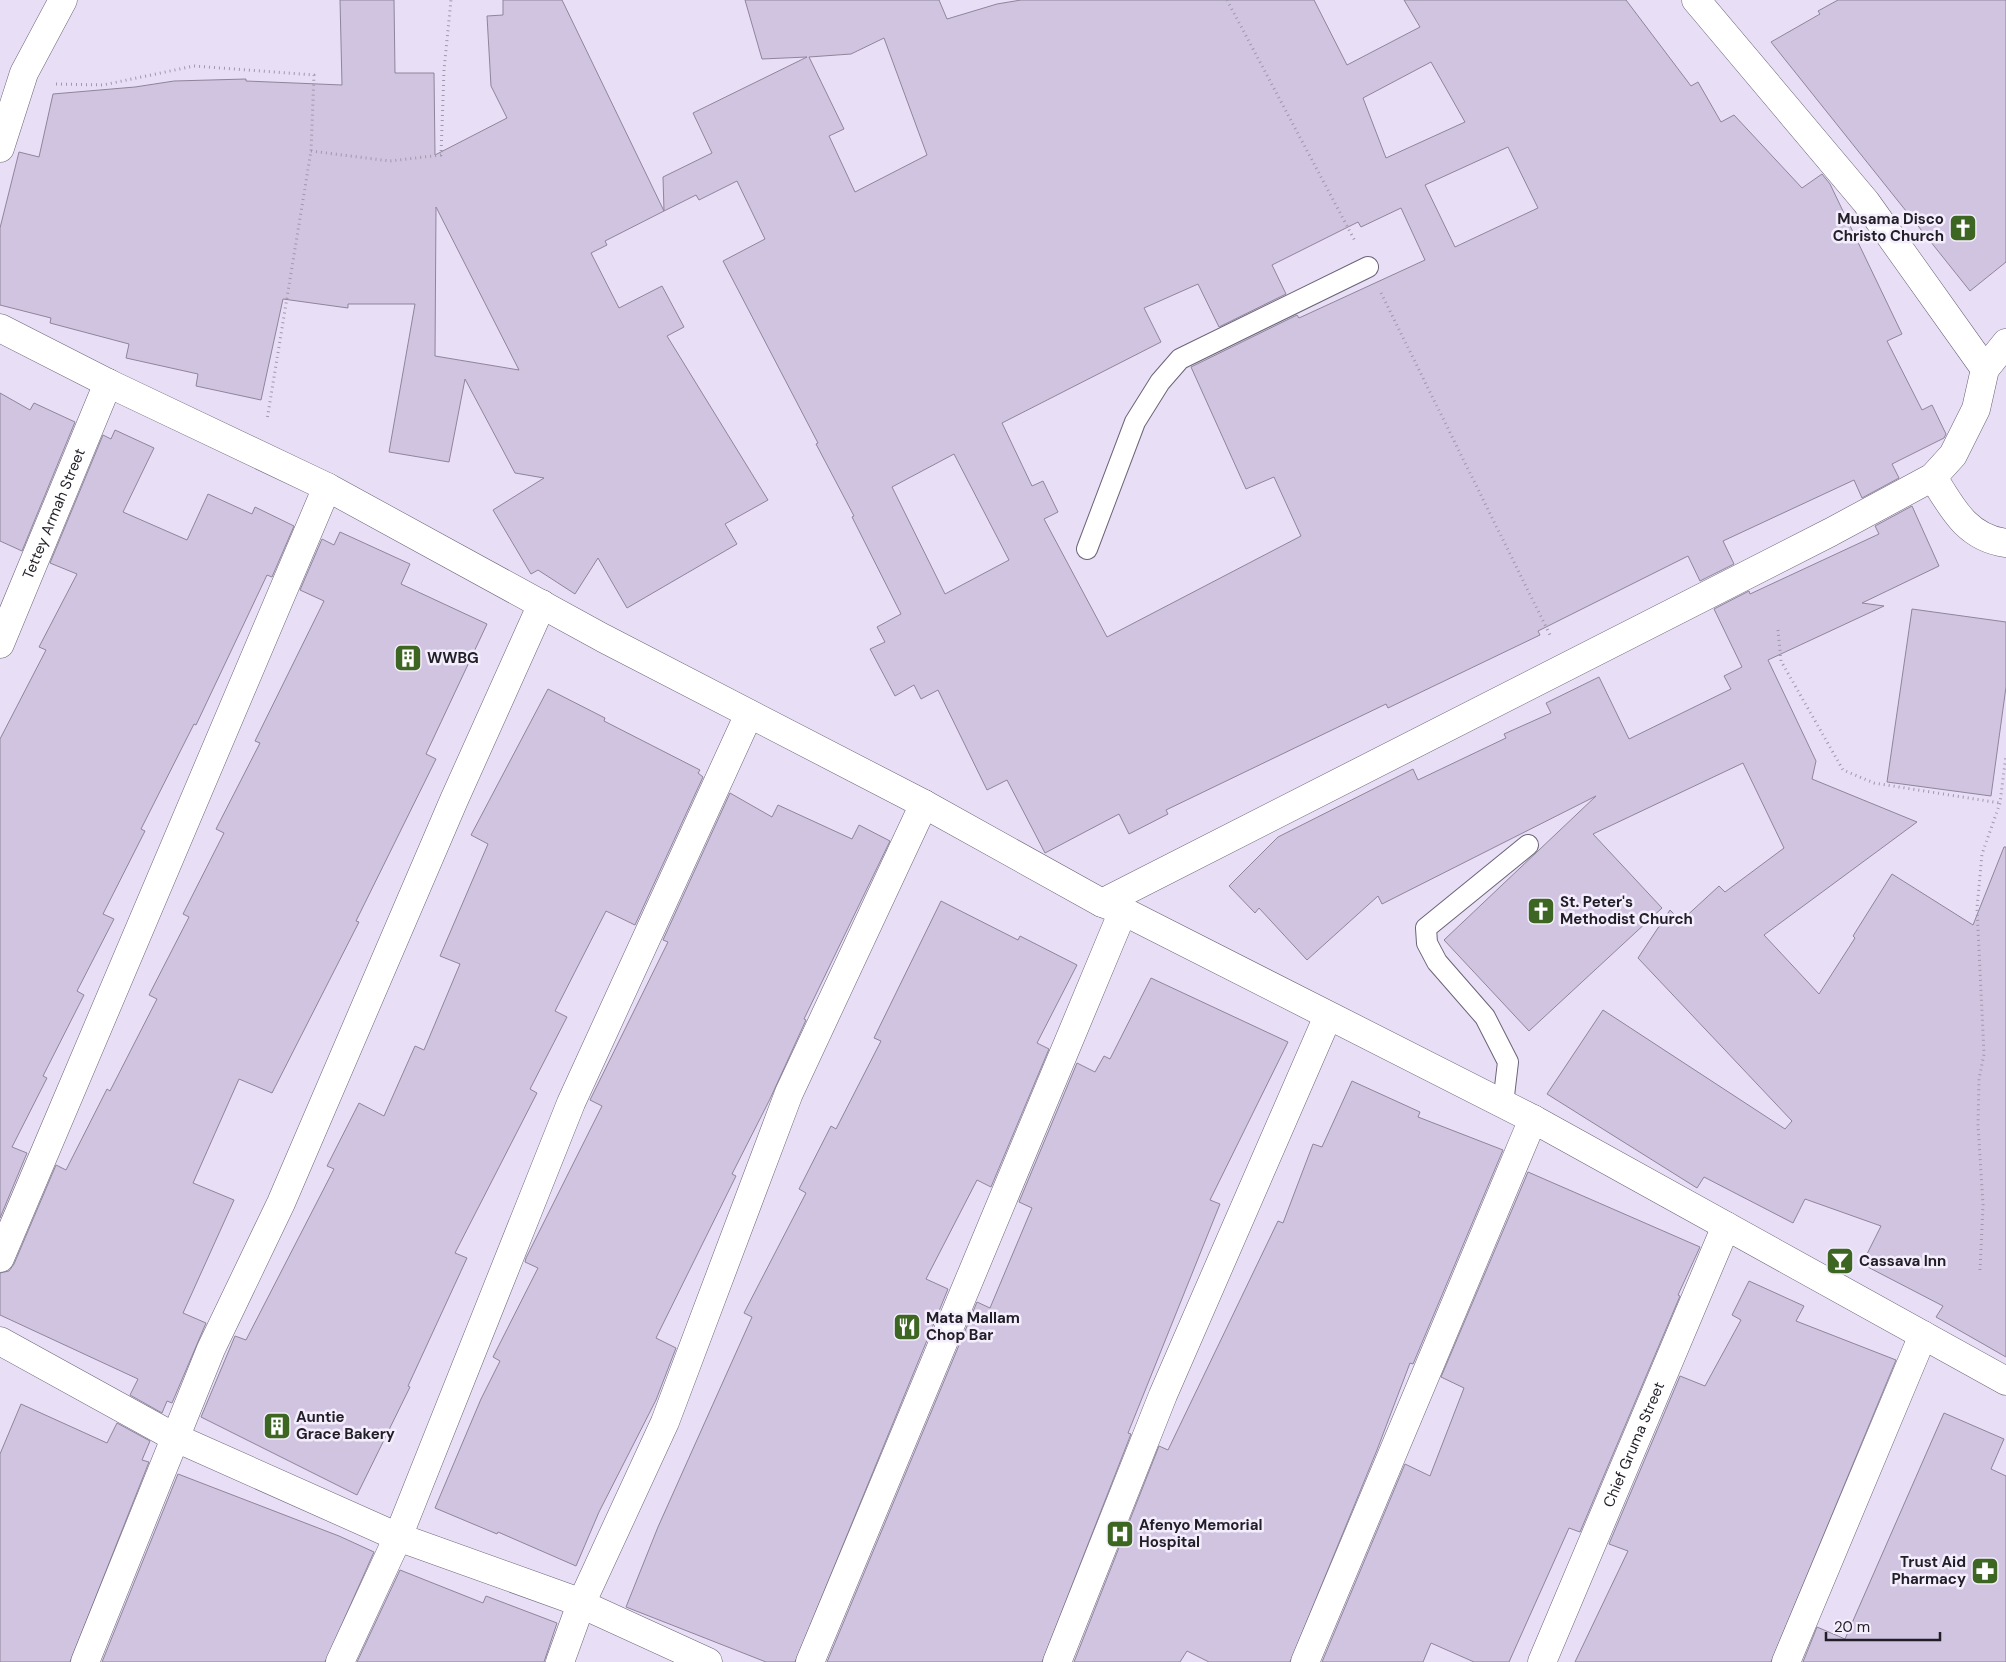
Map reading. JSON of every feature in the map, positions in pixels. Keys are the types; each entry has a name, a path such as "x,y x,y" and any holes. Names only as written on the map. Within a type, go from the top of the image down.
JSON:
{"street":[{"path":"0,148 20,83 64,0"},
{"path":"1696,0 1866,202 1985,369"},
{"path":"0,328 108,383 327,487 749,714 924,804 1112,907 1503,1104 2006,1381"},
{"path":"810,1662 1112,907 1566,667 1831,532 1933,477 1953,455 1976,409 1985,369 2006,343"},
{"name":"Tettey Armah Street","path":"0,644 108,383"},
{"path":"1933,477 1956,516 1988,540 2006,543"},
{"path":"0,1258 327,487"},
{"path":"85,1662 211,1349 281,1203 454,800 542,604"},
{"path":"340,1662 398,1537 571,1103 749,714"},
{"path":"560,1662 581,1604 665,1422 789,1093 924,804"},
{"path":"1057,1662 1163,1395 1328,1016"},
{"path":"1305,1662 1533,1120"},
{"name":"Chief Gruma Street","path":"1542,1662 1726,1226"},
{"path":"1786,1662 1923,1335"},
{"path":"0,1341 176,1438 398,1537 581,1604 708,1662"}],"lane":[{"path":"1087,549 1135,422 1160,382 1180,359 1368,267"},
{"path":"1503,1104 1508,1062 1485,1017 1436,962 1427,942 1426,928 1528,845"}],"path":[{"path":"311,151 390,161 441,155 444,70 451,0"},
{"path":"1227,0 1368,267 1566,667"},
{"path":"20,83 103,85 194,66 314,75 311,151 261,455"},
{"path":"1778,630 1781,661 1843,770 1874,783 2000,804"},
{"path":"1980,1270 1983,1205 1978,1125 1980,1079 1984,1054 1978,908 1982,854 2000,804 2006,755"}],"building":[{"path":"340,0 394,0 395,73 434,73 435,155 507,118 491,86 487,16 503,15 503,0 562,0 664,211 605,241 607,245 591,253 619,308 662,286 684,327 667,336 768,500 725,524 737,544 627,608 598,558 575,594 538,570 531,574 493,510 544,478 515,473 465,379 449,462 389,452 415,304 348,304 348,308 283,299 261,400 196,386 198,374 126,358 129,344 50,323 51,318 0,305 0,228 19,152 39,157 53,94 135,87 174,81 246,79 246,81 342,85","holes":["436,207 519,370 435,356"]},
{"path":"745,0 939,0 947,19 997,4 1021,0 1314,0 1347,65 1420,27 1404,0 1626,0 1691,86 1698,82 1721,122 1734,115 1802,188 1822,174 1830,184 1902,334 1887,341 1922,410 1932,405 1946,434 1944,438 1892,464 1899,478 1862,498 1854,480 1723,541 1734,564 1700,581 1688,556 1538,631 1540,635 1388,708 1386,704 1166,810 1168,814 1129,834 1119,814 1045,853 1007,780 987,790 938,690 921,699 914,685 895,696 870,649 885,642 877,627 901,614 852,517 854,516 816,444 818,443 723,261 765,239 737,181 699,200 696,195 664,211 663,177 712,153 693,113 807,57 762,59","holes":["884,38 927,155 855,192 829,136 844,129 809,57 851,54","1431,62 1465,122 1386,158 1363,98","1508,147 1538,208 1455,247 1425,185","1401,208 1425,260 1299,318 1297,315 1191,367 1246,489 1274,477 1301,536 1107,637 1044,519 1058,512 1043,481 1032,486 1002,423 1161,342 1144,308 1198,284 1219,327 1286,294 1272,265 1358,222 1361,227","954,454 1009,560 945,594 892,487"]},
{"path":"1838,0 2006,0 2006,262 1970,291 1771,42 1820,14 1818,11"},
{"path":"0,393 30,410 34,403 75,422 22,551 0,541"},
{"path":"115,430 154,448 123,512 187,540 208,494 252,514 255,507 294,526 272,577 267,575 196,725 194,724 141,829 145,831 103,914 114,919 77,991 84,995 43,1076 47,1078 12,1147 27,1153 0,1218 0,739 46,650 39,647 77,574 50,563 103,435 111,439"},
{"path":"1912,506 1939,566 1862,603 1884,606 1768,660 1816,761 1812,779 1917,822 1764,935 1819,994 1855,938 1853,936 1892,874 1973,925 2004,847 2006,847 2006,1357 1936,1317 1943,1306 1862,1264 1881,1226 1805,1199 1793,1223 1704,1177 1697,1188 1547,1094 1603,1010 1785,1129 1792,1121 1638,958 1670,910 1681,921 1719,886 1725,892 1784,848 1743,763 1593,834 1662,908 1529,1031 1444,940 1596,796 1382,904 1378,896 1307,960 1259,908 1255,913 1229,886 1278,837 1413,769 1418,780 1506,738 1504,734 1551,713 1546,703 1599,677 1629,739 1731,689 1724,676 1742,667 1714,609 1749,591 1750,594 1879,534 1875,526"},
{"path":"340,532 410,564 401,584 487,624 426,754 436,759 356,921 359,922 272,1093 239,1079 193,1183 234,1200 183,1313 206,1323 172,1403 167,1401 162,1413 130,1395 138,1379 0,1315 0,1273 9,1271 14,1264 56,1165 66,1170 107,1089 110,1091 157,999 149,995 189,917 183,914 224,833 216,829 260,743 255,741 324,601 300,590 322,539 334,545"},
{"path":"1912,609 2006,622 2006,687 1991,796 1887,782"},
{"path":"548,689 605,718 604,721 700,770 698,773 703,777 635,925 606,911 555,1011 567,1017 530,1089 537,1093 455,1253 467,1258 408,1386 410,1387 357,1495 201,1417 235,1336 246,1340 334,1169 327,1166 359,1103 384,1116 415,1046 424,1050 460,964 440,956 488,844 471,835"},
{"path":"730,793 772,817 778,805 852,839 859,825 890,841 804,1019 806,1020 770,1099 732,1174 736,1176 656,1338 676,1348 656,1400 599,1512 576,1566 498,1532 497,1534 435,1508 481,1399 500,1361 493,1357 538,1268 525,1262 526,1258 602,1106 590,1100 668,942 663,940"},
{"path":"941,901 1018,940 1020,936 1077,965 1037,1043 1049,1049 991,1187 977,1180 926,1279 948,1289 795,1662 766,1662 626,1607 658,1527 752,1317 744,1313 806,1193 799,1189 831,1126 836,1129 881,1041 874,1038"},
{"path":"1151,978 1288,1042 1210,1200 1220,1204 1128,1433 1131,1434 1042,1662 827,1662 977,1302 990,1308 1032,1208 1019,1202 1077,1063 1095,1072 1104,1056 1110,1059"},
{"path":"1352,1081 1420,1112 1418,1117 1503,1150 1413,1364 1410,1363 1377,1450 1290,1662 1209,1662 1187,1651 1180,1662 1074,1662 1159,1446 1168,1450 1278,1221 1283,1223 1313,1144 1322,1147"},
{"path":"1528,1172 1700,1247 1678,1295 1680,1296 1580,1532 1569,1528 1509,1662 1474,1662 1431,1643 1423,1662 1322,1662 1405,1464 1430,1476 1464,1388 1441,1377"},
{"path":"1749,1281 1804,1306 1796,1321 1896,1360 1771,1662 1575,1662 1628,1551 1609,1544 1680,1376 1705,1386 1741,1320 1732,1315"},
{"path":"21,1404 107,1443 117,1423 150,1441 142,1460 149,1462 70,1662 0,1662 0,1454"},
{"path":"1944,1413 2004,1439 1991,1469 2006,1476 2006,1662 1803,1662 1817,1627 1845,1639"},
{"path":"178,1474 339,1536 374,1552 325,1662 102,1662"},
{"path":"400,1570 483,1603 486,1596 557,1623 544,1662 357,1662"}],"place":[{"name":"Musama Disco Christo Church","path":"1963,228"},
{"name":"WWBG","path":"408,658"},
{"name":"St. Peter's Methodist Church","path":"1541,911"},
{"name":"Cassava Inn","path":"1840,1261"},
{"name":"Mata Mallam Chop Bar","path":"907,1327"},
{"name":"Auntie Grace Bakery","path":"277,1426"},
{"name":"Afenyo Memorial Hospital","path":"1120,1534"},
{"name":"Trust Aid Pharmacy","path":"1985,1571"}]}
